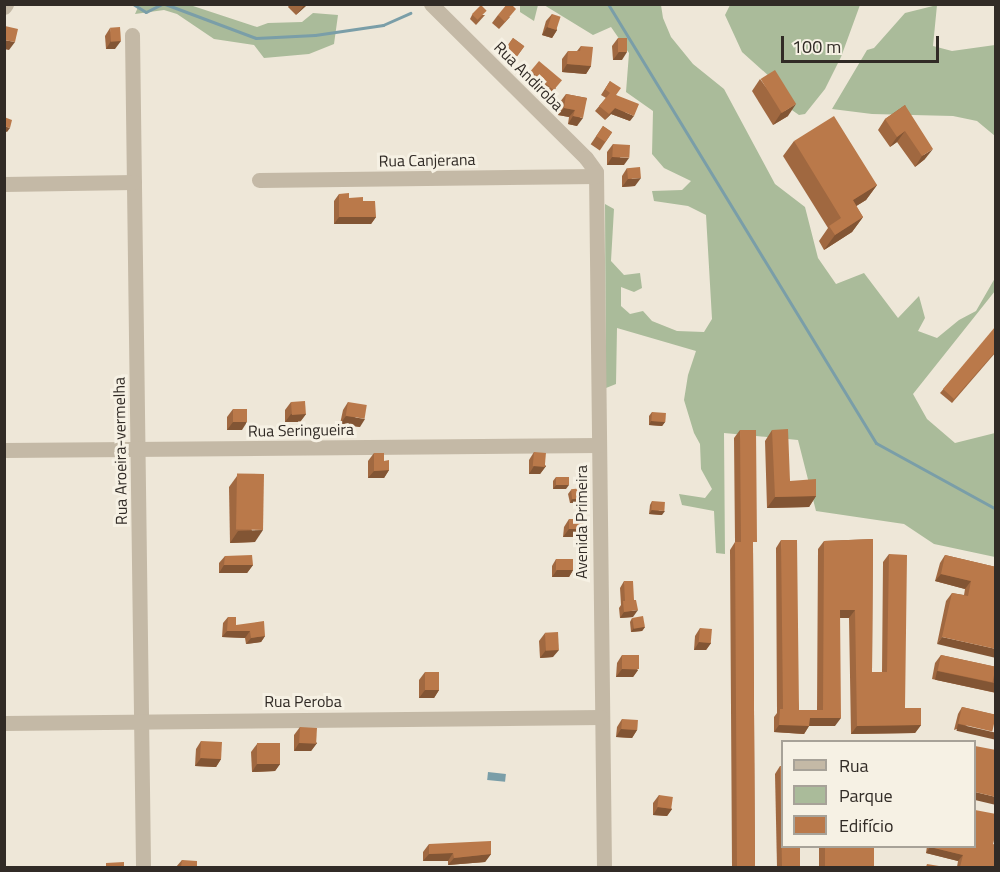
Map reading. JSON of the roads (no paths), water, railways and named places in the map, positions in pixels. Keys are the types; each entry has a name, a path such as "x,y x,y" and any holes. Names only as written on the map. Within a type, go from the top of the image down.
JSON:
{"street":[{"name":"Rua Andiroba","path":"431,4 586,158 596,172 596,176"},
{"name":"Rua Aroeira-vermelha","path":"132,35 143,867"},
{"name":"Rua Canjerana","path":"259,180 596,176"},
{"name":"Avenida Primeira","path":"596,176 604,867"},
{"path":"4,183 134,182"},
{"name":"Rua Seringueira","path":"4,450 599,445"},
{"name":"Rua Peroba","path":"4,723 601,717"}],"water":[{"path":"488,772 506,774 505,782 487,780"}],"waterway":[{"path":"133,4 146,12 162,4"},
{"path":"165,4 256,38 315,35 383,25 410,13"},
{"path":"608,4 876,443 996,509"}]}
